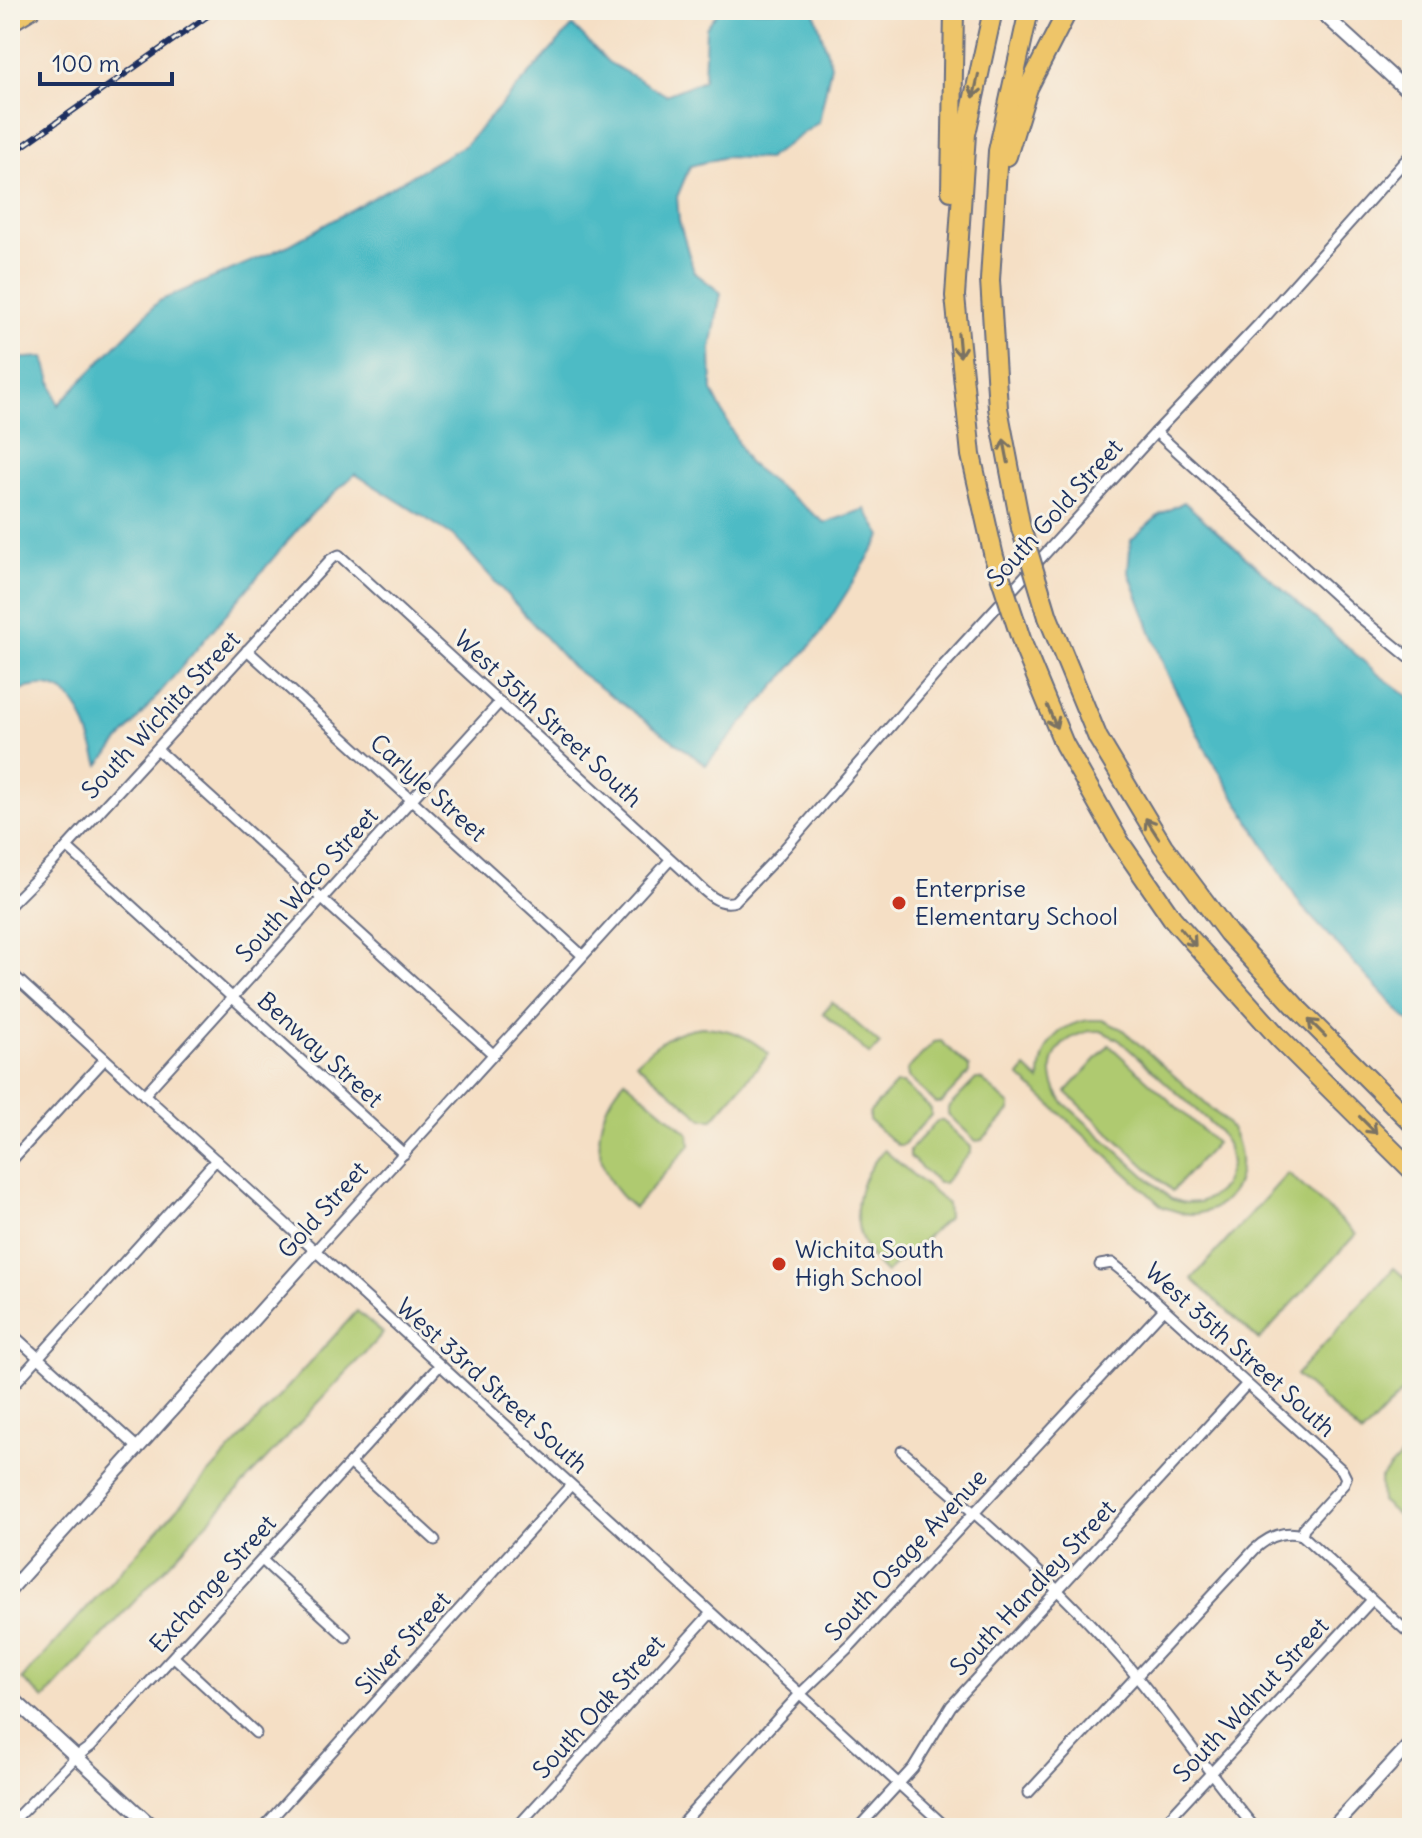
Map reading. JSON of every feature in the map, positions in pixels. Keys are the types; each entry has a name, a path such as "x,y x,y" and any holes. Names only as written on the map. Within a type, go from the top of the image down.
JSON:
{"highway":[{"path":"954,10 951,204 957,268"},
{"path":"993,10 966,134 956,309 971,455 994,557 1023,645 1064,744 1119,841 1172,918 1279,1038 1408,1168"},
{"path":"1029,10 998,151 990,280 992,348 998,408 1021,528 1048,617 1098,738 1163,846 1228,933 1298,1009 1412,1120"},
{"path":"994,213 1003,170 1028,88 1068,10"}],"main road":[{"path":"10,24 33,10"}],"street":[{"path":"1319,10 1412,95"},
{"name":"South Gold Street","path":"732,903 780,854 942,667 1259,324 1412,153"},
{"path":"1156,432 1350,609 1412,660"},
{"name":"West 35th Street South","path":"342,556 670,860 718,901 732,903"},
{"name":"South Wichita Street","path":"10,905 333,557 342,556"},
{"name":"Carlyle Street","path":"247,650 582,955"},
{"name":"South Waco Street","path":"144,1095 500,702"},
{"path":"157,749 493,1054"},
{"name":"Benway Street","path":"67,847 404,1154"},
{"name":"Gold Street","path":"10,1590 670,860"},
{"name":"West 33rd Street South","path":"10,972 947,1828"},
{"path":"11,1158 105,1059"},
{"path":"10,1389 216,1160"},
{"name":"West 35th Street South","path":"1100,1265 1112,1263 1340,1468 1346,1478 1343,1485 1304,1528 1302,1535"},
{"name":"South Osage Avenue","path":"678,1828 800,1694 852,1644 1164,1309"},
{"path":"10,1332 138,1448"},
{"name":"Exchange Street","path":"10,1824 76,1757 91,1746 440,1365"},
{"name":"South Handley Street","path":"858,1828 920,1758 951,1706 1247,1384"},
{"path":"902,1451 1057,1591 1135,1676 1255,1828"},
{"path":"350,1463 435,1540"},
{"name":"Silver Street","path":"263,1828 571,1485"},
{"path":"1028,1793 1261,1544 1282,1534 1302,1535 1412,1636"},
{"path":"262,1560 346,1637"},
{"name":"South Walnut Street","path":"1160,1828 1372,1600"},
{"name":"South Oak Street","path":"516,1828 711,1613"},
{"path":"174,1657 256,1733"},
{"path":"10,1696 154,1828"},
{"path":"1332,1828 1412,1742"}],"green space":[{"path":"832,1002 880,1044 870,1055 823,1013"},
{"path":"1102,1020 1122,1029 1227,1123 1239,1149 1240,1163 1239,1176 1226,1200 1215,1208 1195,1214 1163,1207 1019,1076 1026,1068 1040,1081 1043,1059 1052,1040 1077,1023","holes":["1101,1031 1119,1040 1218,1130 1227,1144 1231,1163 1223,1187 1211,1197 1185,1203 1171,1199 1063,1102 1053,1079 1054,1058 1059,1049 1077,1035"]},
{"path":"702,1027 738,1034 769,1054 713,1119 703,1119 636,1063 666,1039 682,1031"},
{"path":"941,1041 969,1067 969,1073 941,1103 936,1103 908,1077 907,1070 934,1042"},
{"path":"1109,1045 1216,1143 1172,1191 1066,1092"},
{"path":"976,1079 981,1079 1010,1105 1010,1111 982,1140 976,1141 948,1114 948,1108"},
{"path":"625,1080 689,1134 690,1145 634,1208 609,1179 602,1163 600,1146 600,1129 605,1112"},
{"path":"896,1084 903,1084 931,1109 931,1115 903,1145 897,1145 869,1120 869,1113"},
{"path":"937,1121 943,1121 971,1147 971,1152 944,1183 938,1183 910,1157 910,1150"},
{"path":"884,1150 947,1204 948,1218 886,1273 864,1244 857,1212 864,1180"},
{"path":"1288,1173 1356,1234 1259,1340 1192,1279"},
{"path":"1394,1268 1412,1284 1412,1381 1362,1435 1296,1375"},
{"path":"357,1311 383,1333 44,1699 22,1679"},
{"path":"1412,1444 1412,1527 1381,1501 1380,1479"}],"water":[{"path":"719,10 814,10 831,65 819,122 767,159 725,157 690,166 677,197 679,221 694,272 721,293 711,349 712,391 748,463 825,523 865,509 882,536 820,635 706,765 572,667 454,536 355,474 307,518 99,765 81,714 65,693 41,686 10,692 10,359 44,357 58,405 159,301 289,245 465,145 573,26 608,62 666,95 704,80 706,28"},
{"path":"1184,502 1379,675 1412,699 1412,1022 1301,906 1205,748 1166,671 1128,570 1131,540 1159,515"}],"railway":[{"path":"10,155 216,10"}],"place":[{"name":"Enterprise Elementary School","path":"899,903"},
{"name":"Wichita South High School","path":"779,1264"}]}
